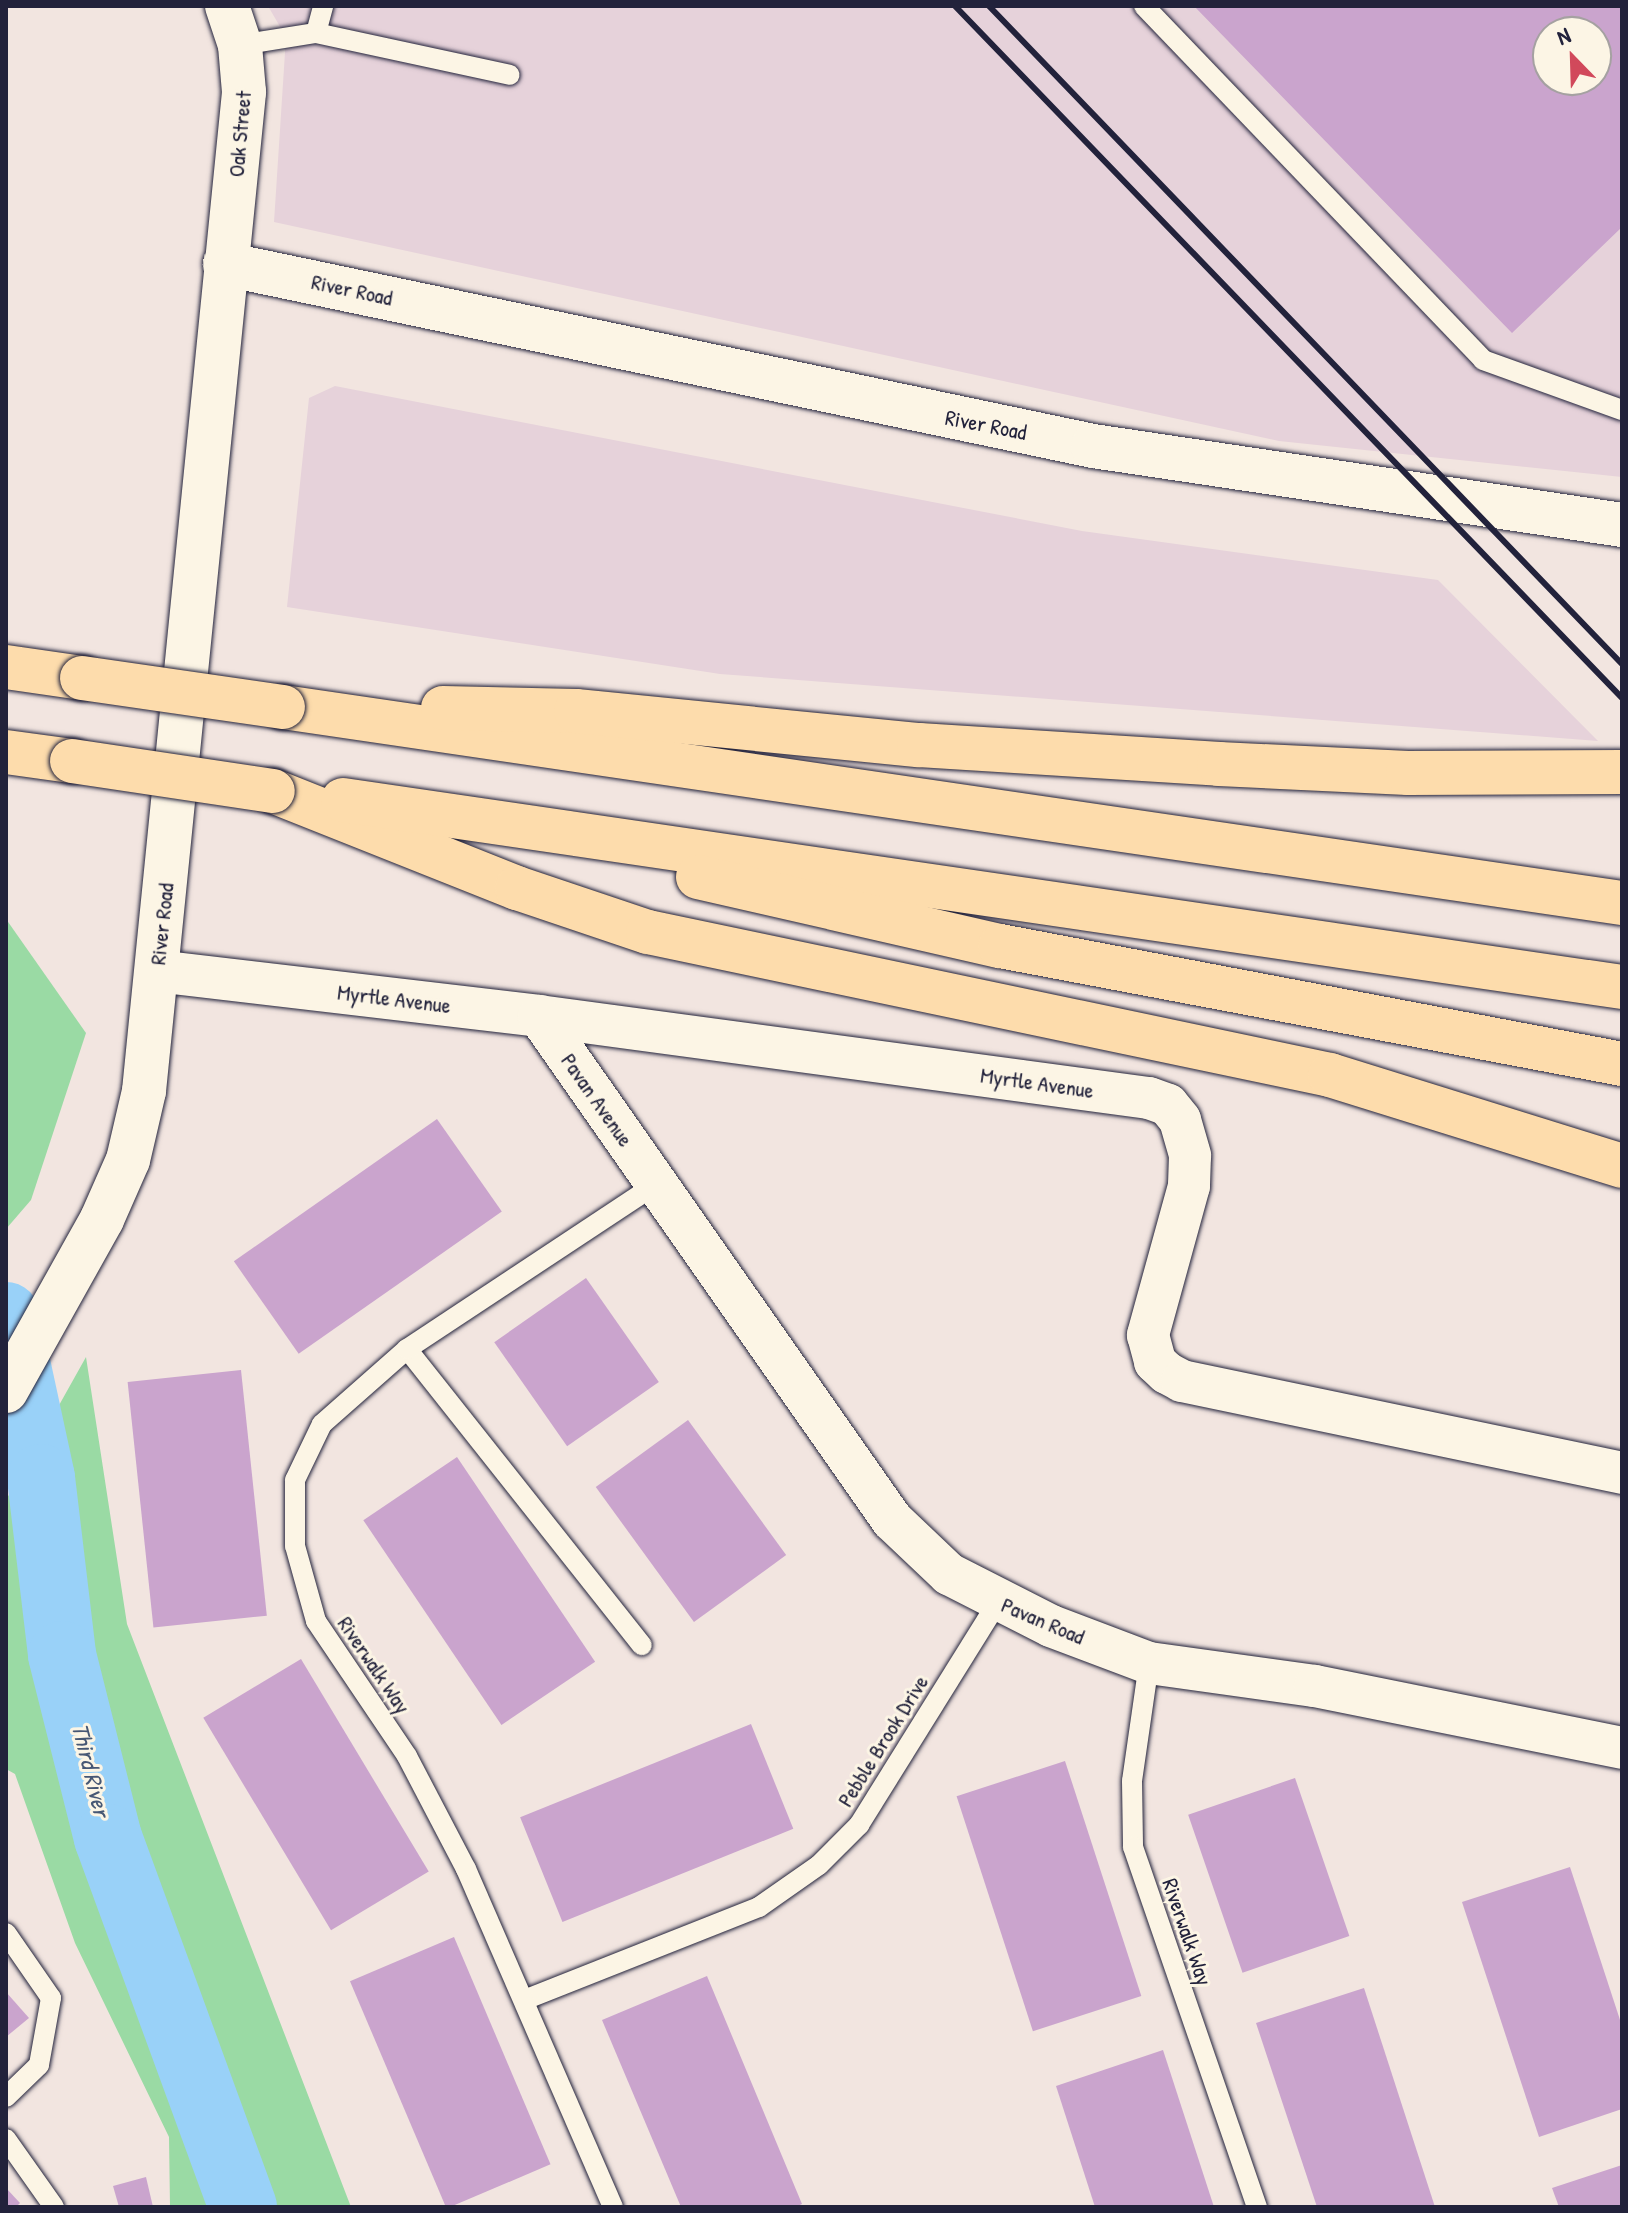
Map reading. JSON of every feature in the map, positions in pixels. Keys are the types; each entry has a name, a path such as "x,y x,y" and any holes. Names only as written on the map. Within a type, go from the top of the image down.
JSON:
{"highway":[{"path":"6,667 1622,903"},
{"path":"283,707 576,711 950,747 1280,768 1622,772"},
{"path":"6,752 1622,987"},
{"path":"273,791 517,888 648,932 1317,1072 1444,1106 1622,1166"},
{"path":"463,818 985,943 1622,1064"}],"street":[{"name":"Oak Street","path":"225,264 244,92 234,26"},
{"name":"River Road","path":"6,1391 63,1292 128,1160 144,1091 225,264 1093,446 1622,525"},
{"name":"Myrtle Avenue","path":"157,971 539,1016 1149,1098 1168,1105 1188,1136 1190,1156 1189,1186 1148,1335 1155,1362 1167,1373 1182,1381 1622,1473"},
{"name":"Pavan Avenue","path":"539,1016 655,1185"},
{"name":"Pavan Road","path":"655,1185 892,1520 949,1574 998,1602 1149,1663 1315,1686 1622,1748"}],"lane":[{"path":"316,33 323,6"},
{"path":"1144,6 1483,360 1622,410"},
{"path":"234,26 316,33 510,75"},
{"name":"Riverwalk Way","path":"613,2207 466,1869 407,1756 316,1621 295,1546 295,1480 322,1424 407,1349 655,1185"},
{"path":"407,1349 642,1645"},
{"name":"Pebble Brook Drive","path":"524,2000 759,1907 819,1865 859,1825 998,1602"},
{"name":"Riverwalk Way","path":"1149,1663 1132,1781 1133,1847 1257,2207"},
{"path":"6,1933 51,1998 39,2065 6,2097"},
{"path":"6,2139 54,2207"}],"shaded area":[{"path":"268,6 1622,6 1622,477 1279,441 274,222 286,37"},
{"path":"335,386 1082,531 1438,580 1598,741 720,674 287,607 309,398"}],"green space":[{"path":"6,919 86,1033 31,1200 6,1229"},
{"path":"86,1357 127,1624 351,2207 170,2207 169,2137 75,1943 15,1774 6,1769 6,1500"}],"building":[{"path":"1194,6 1622,6 1622,227 1512,333"},
{"path":"437,1119 502,1212 299,1354 234,1261"},
{"path":"586,1278 659,1382 567,1446 494,1342"},
{"path":"241,1370 267,1616 153,1628 128,1382"},
{"path":"688,1420 786,1555 694,1622 596,1487"},
{"path":"457,1457 595,1662 501,1725 363,1520"},
{"path":"301,1659 429,1872 331,1930 203,1718"},
{"path":"751,1724 793,1829 562,1922 520,1817"},
{"path":"1065,1761 1141,1996 1033,2031 957,1796"},
{"path":"1295,1778 1349,1936 1243,1973 1188,1815"},
{"path":"1570,1867 1622,2026 1622,2109 1539,2137 1462,1902"},
{"path":"454,1937 551,2164 446,2207 350,1981"},
{"path":"707,1976 802,2204 795,2207 681,2207 602,2020"},
{"path":"1364,1988 1435,2207 1317,2207 1256,2023"},
{"path":"6,1992 29,2018 6,2037"},
{"path":"1163,2050 1214,2207 1095,2207 1056,2086"},
{"path":"1622,2165 1622,2207 1559,2207 1552,2188"},
{"path":"146,2177 153,2207 119,2207 113,2186"},
{"path":"6,2188 20,2203 16,2207 6,2207"}],"waterway":[{"name":"Third River","path":"6,1316 41,1478 62,1655 108,1838 243,2207"}],"railway":[{"path":"955,6 1622,698"},
{"path":"989,6 1622,664"}]}
